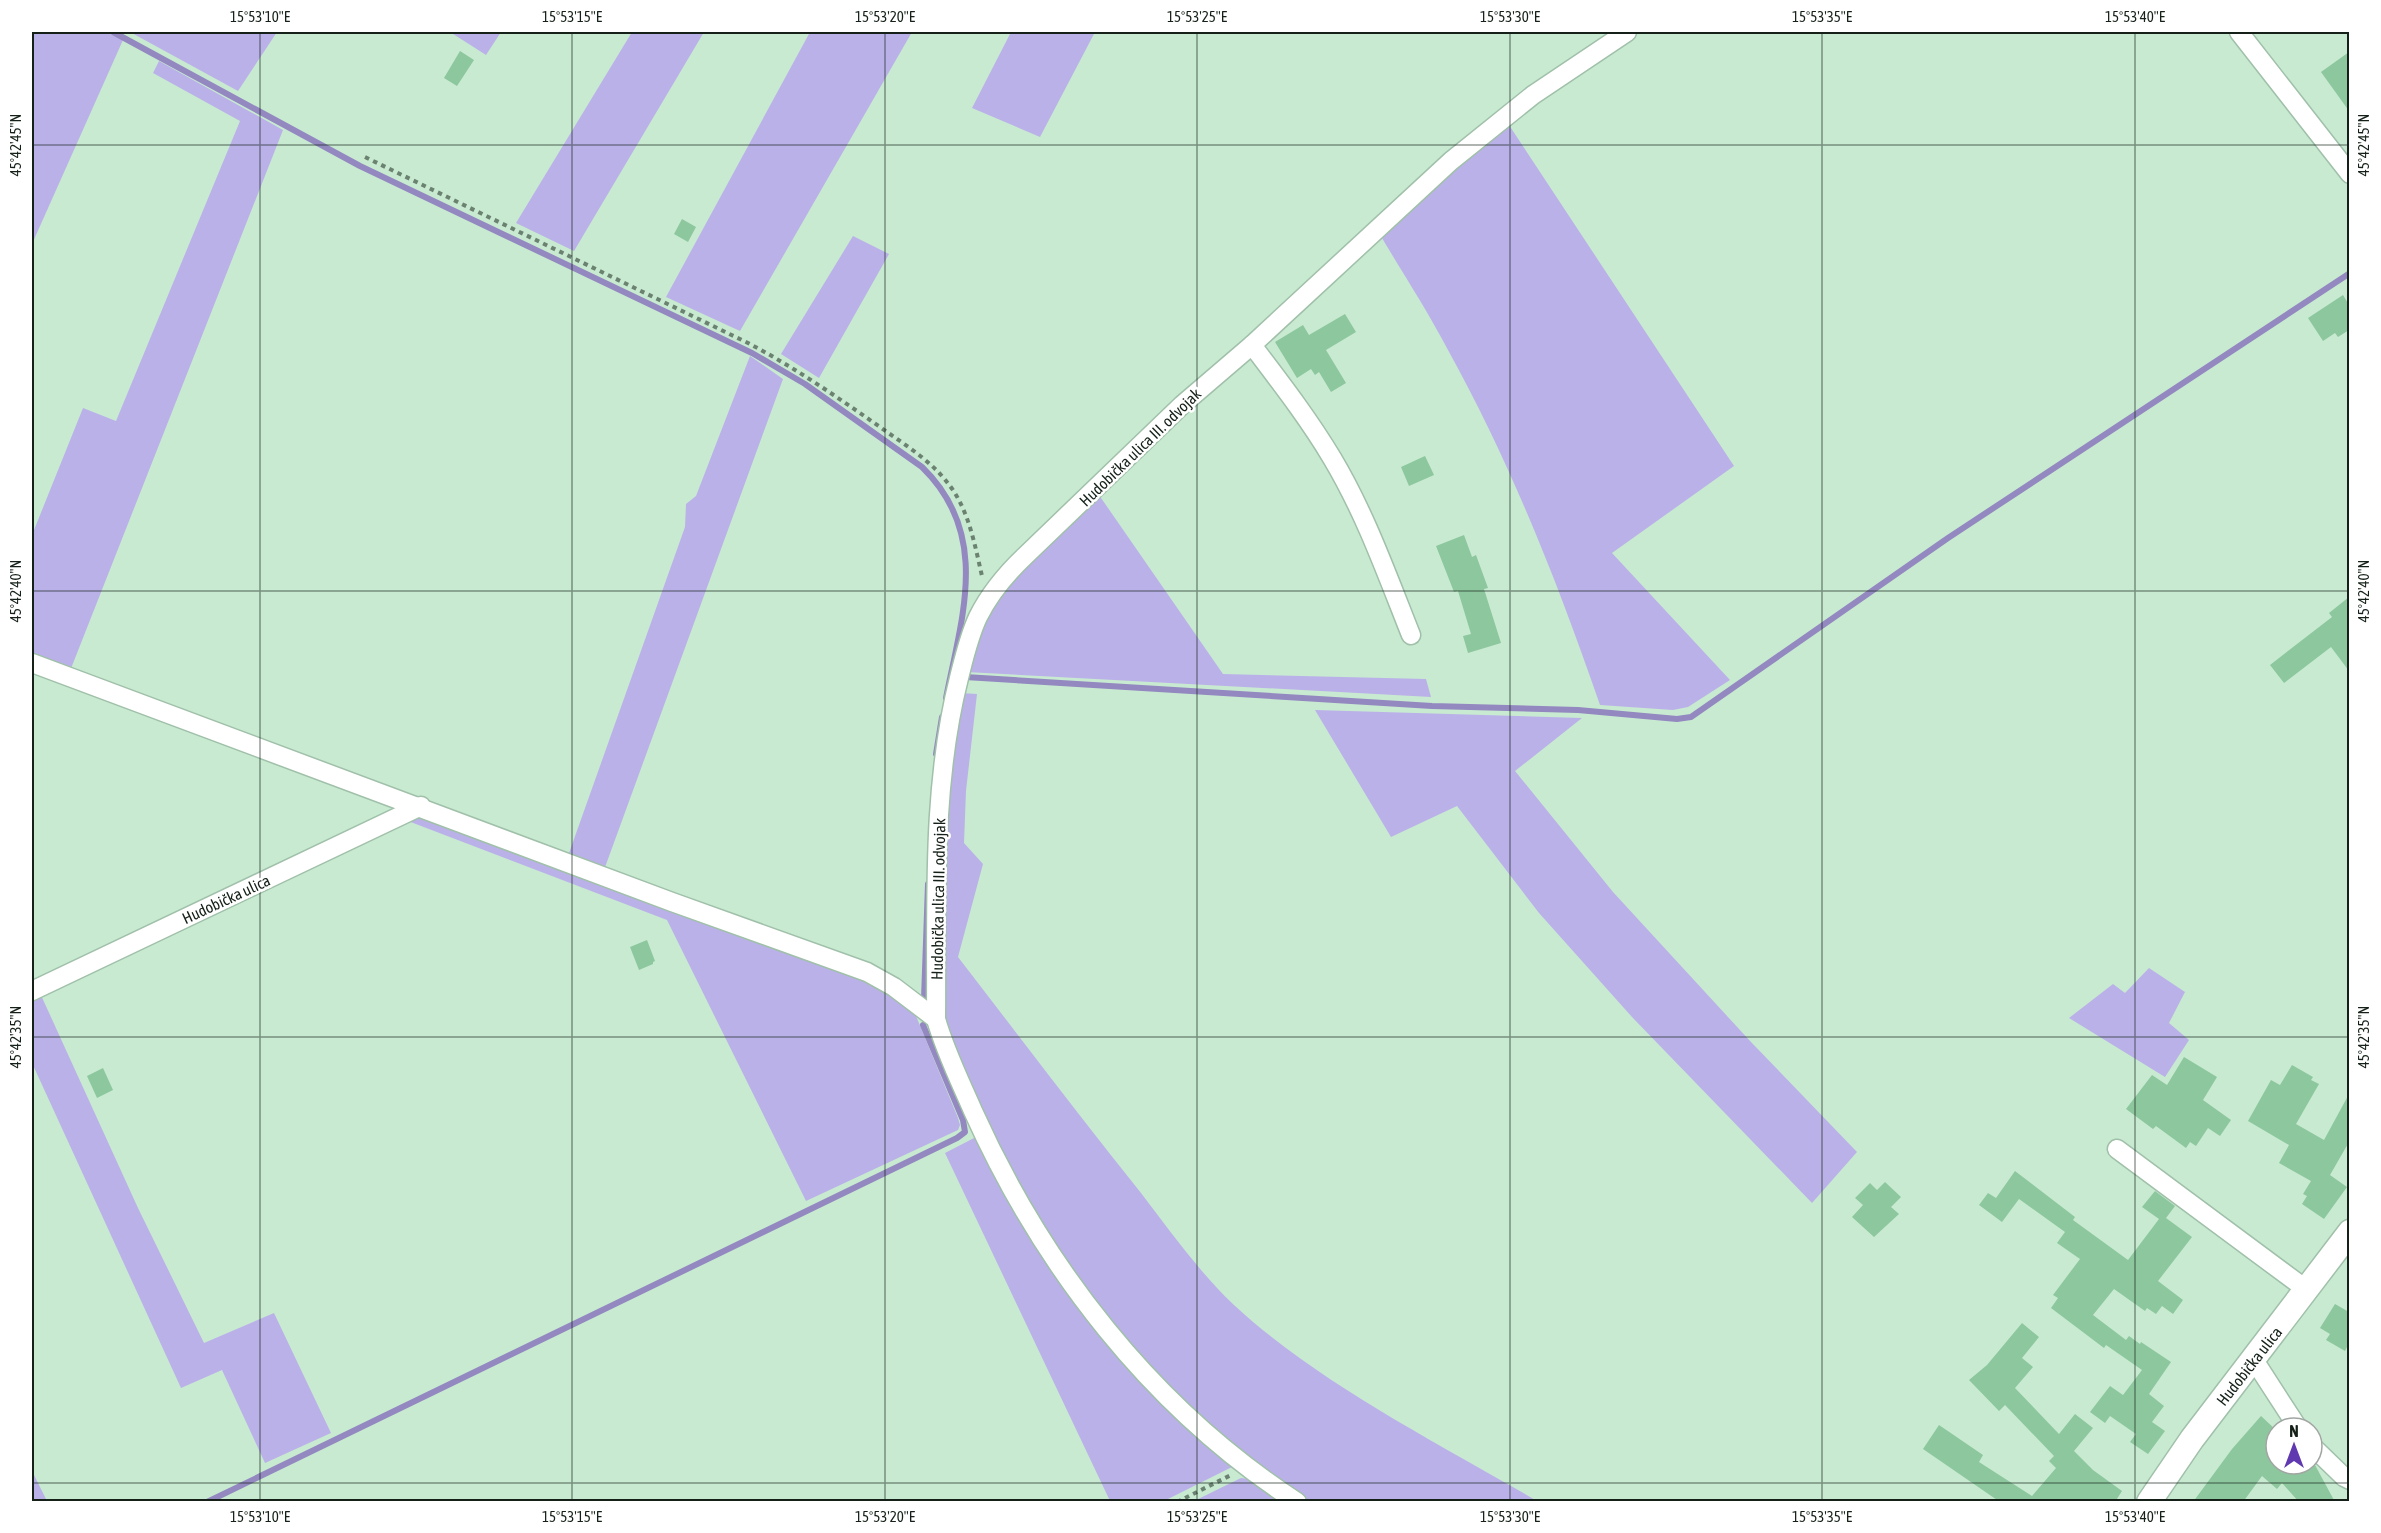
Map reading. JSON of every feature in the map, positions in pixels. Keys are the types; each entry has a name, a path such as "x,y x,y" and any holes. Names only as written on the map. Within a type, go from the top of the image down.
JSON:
{"main road":[{"name":"Hudobička ulica","path":"2149,1502 2192,1439 2349,1232"}],"street":[{"name":"Hudobička ulica III. odvojak","path":"1297,1502 1248,1467 1188,1417 1139,1368 1091,1311 1033,1226 990,1147 942,1041 936,1019 939,839 946,740 966,650 977,619 1001,580 1182,405 1252,345 1484,133 1533,95 1627,32"},
{"path":"2239,32 2349,174"},
{"path":"1252,345 1302,411 1333,459 1382,561 1411,634"},
{"path":"32,663 422,806 672,902 867,972 894,987 936,1019"},
{"name":"Hudobička ulica","path":"32,991 422,806"},
{"path":"2117,1149 2307,1290"},
{"path":"2254,1360 2290,1416"},
{"path":"2324,1459 2348,1484"}],"path":[{"path":"364,157 780,359 898,440 937,470 952,488 973,538 988,600"},
{"path":"1177,1502 1248,1467"}],"shaded area":[{"path":"32,32 106,32 123,40 32,244"},
{"path":"130,32 277,32 238,91"},
{"path":"450,32 501,32 486,55"},
{"path":"632,32 704,32 574,251 516,223"},
{"path":"810,32 912,32 740,331 666,297"},
{"path":"1011,32 1095,32 1040,137 972,108"},
{"path":"159,61 283,130 70,671 32,657 32,535 83,408 116,421 240,121 153,73"},
{"path":"1507,122 1734,466 1612,553 1730,680 1688,707 1673,710 1600,705 1550,569 1513,480 1440,335 1379,233"},
{"path":"853,236 889,254 819,378 781,354"},
{"path":"750,356 783,379 604,870 568,856 685,527 686,504 696,496"},
{"path":"1099,495 1223,674 1426,679 1431,697 966,672 980,629 1008,582"},
{"path":"961,693 977,694 966,791 964,843 983,864 958,957 1185,1251 1234,1305 1267,1333 1341,1386 1537,1501 1308,1501 1251,1462 1144,1366 1037,1224 989,1132 942,1018 946,793"},
{"path":"1315,710 1582,718 1515,771 1613,892 1751,1042 1857,1152 1812,1203 1632,1017 1539,913 1457,806 1391,837"},
{"path":"421,815 867,979 914,1011 958,1118 960,1125 958,1130 806,1201 667,920 408,821"},
{"path":"2149,968 2185,992 2169,1023 2189,1040 2165,1077 2069,1018 2113,984 2125,993"},
{"path":"40,993 138,1208 204,1343 274,1313 331,1433 265,1463 222,1370 181,1388 32,1063 32,997"},
{"path":"976,1137 1027,1228 1188,1426 1232,1467 1164,1501 1110,1501 945,1153"},
{"path":"32,1471 47,1501 32,1501"},
{"path":"1241,1478 1250,1479 1284,1502 1192,1502"}],"building":[{"path":"460,51 474,60 457,86 444,78"},
{"path":"2349,52 2349,111 2321,72"},
{"path":"682,219 696,227 688,242 674,234"},
{"path":"2343,295 2349,305 2349,330 2338,337 2335,333 2323,341 2308,318"},
{"path":"1345,314 1356,332 1326,350 1346,383 1331,392 1319,372 1315,375 1311,369 1297,378 1275,342 1303,325 1309,335"},
{"path":"1425,456 1434,475 1409,486 1401,467"},
{"path":"1464,535 1472,557 1476,555 1488,588 1484,589 1501,643 1468,653 1463,636 1471,634 1458,591 1454,592 1436,546"},
{"path":"2349,597 2349,671 2331,647 2284,683 2270,665 2332,617 2329,613"},
{"path":"647,940 655,961 639,970 630,947"},
{"path":"2184,1057 2217,1077 2203,1100 2231,1120 2220,1136 2208,1128 2196,1146 2190,1142 2186,1148 2156,1126 2153,1129 2126,1109 2152,1075 2167,1085"},
{"path":"2292,1065 2313,1077 2311,1080 2319,1084 2296,1124 2324,1140 2349,1094 2349,1142 2330,1175 2347,1187 2324,1219 2302,1204 2307,1196 2303,1194 2311,1181 2279,1163 2289,1145 2248,1121 2271,1080 2280,1085"},
{"path":"103,1068 113,1090 97,1098 87,1076"},
{"path":"2015,1171 2075,1217 2073,1220 2128,1260 2159,1219 2142,1207 2155,1191 2175,1206 2166,1218 2192,1237 2158,1281 2183,1300 2173,1314 2162,1306 2156,1314 2147,1308 2145,1311 2114,1289 2093,1315 2126,1340 2129,1336 2171,1362 2149,1394 2164,1406 2152,1422 2165,1431 2148,1454 2130,1442 2136,1434 2110,1416 2105,1423 2090,1412 2110,1386 2123,1395 2142,1370 2106,1345 2104,1348 2051,1308 2058,1298 2053,1295 2080,1259 2057,1243 2065,1232 2019,1199 2002,1222 1979,1205 1988,1193 1996,1198"},
{"path":"1885,1182 1901,1197 1891,1207 1899,1214 1874,1237 1852,1217 1863,1205 1855,1198 1870,1183 1877,1190"},
{"path":"2335,1304 2349,1312 2349,1343 2345,1351 2326,1340 2330,1334 2320,1328"},
{"path":"2022,1323 2039,1337 2022,1358 2033,1367 2015,1388 2059,1434 2075,1414 2093,1428 2074,1451 2093,1470 2122,1491 2115,1502 2000,1502 1923,1449 1939,1425 1983,1455 1979,1462 2032,1496 2056,1468 2049,1461 2054,1456 2005,1405 1999,1411 1969,1380 1987,1365"},
{"path":"2261,1416 2264,1419 2264,1476 2321,1476 2335,1502 2299,1502 2282,1483 2277,1489 2262,1476 2243,1502 2193,1502 2232,1449"}],"waterway":[{"path":"113,32 360,166 752,353 805,384 922,467 943,493 957,520 964,548 966,577 964,607 946,698"},
{"path":"965,677 1432,706 1578,710 1677,719 1691,717 1948,538 2350,273"},
{"path":"936,754 942,717"},
{"path":"924,999 928,884"},
{"path":"207,1502 957,1138 965,1132 963,1120 923,1025"}]}
